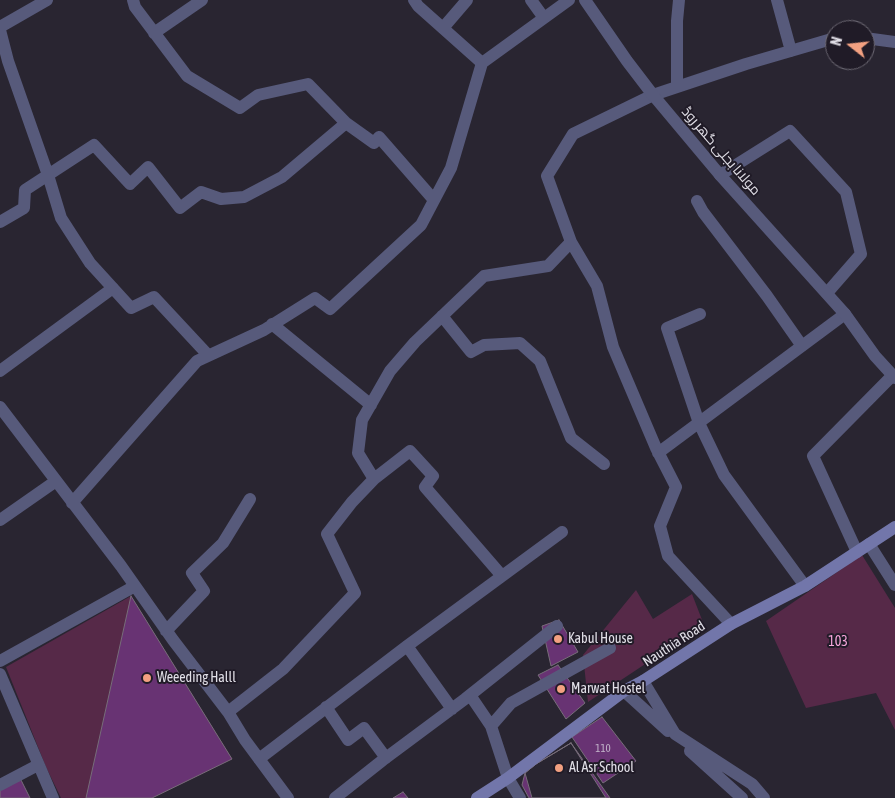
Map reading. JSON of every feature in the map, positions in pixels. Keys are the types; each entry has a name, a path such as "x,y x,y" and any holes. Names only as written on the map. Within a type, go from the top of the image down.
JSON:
{"main road":[{"name":"Nauthia Road","path":"477,798 508,778 624,691 643,681 731,624 805,586 895,527"}],"street":[{"path":"47,0 0,28 24,108 48,174 61,218 90,264 131,308 154,297 208,355"},
{"path":"133,0 135,7 187,76 240,108 258,95 308,84 346,123 374,143 379,137 434,200"},
{"path":"154,33 202,0"},
{"path":"414,0 418,6 482,63"},
{"path":"443,28 467,0"},
{"path":"531,0 544,18"},
{"path":"72,503 197,360 272,324 314,298 330,309 421,225 451,168 482,63 569,0"},
{"name":"مولانا بجلی گھر روڈ","path":"585,0 627,62 653,95 720,174 827,293 845,314 875,356 894,376"},
{"path":"677,87 677,21 679,0"},
{"path":"777,0 791,51"},
{"path":"875,39 895,42"},
{"path":"731,624 668,556 660,526 676,487 658,453 613,348 597,286 571,242 546,176 573,134 653,95 825,41"},
{"path":"0,222 24,208 25,190 94,145 130,184 148,167 180,208 201,192 220,199 244,197 282,177 346,123"},
{"path":"720,174 790,130 846,192 861,254 827,293"},
{"path":"697,200 802,346"},
{"path":"374,479 358,453 362,420 390,371 415,342 484,276 548,266 571,242"},
{"path":"0,371 113,288"},
{"path":"700,314 667,328 699,423 724,475 805,586"},
{"path":"658,453 845,314"},
{"path":"442,316 471,352 484,345 520,343 540,361 571,438 604,464"},
{"path":"272,324 371,405"},
{"path":"857,552 813,456 894,376"},
{"path":"0,407 228,712 288,798"},
{"path":"228,712 283,669 355,593 327,534 352,502 374,479 410,451 433,476 425,488 502,576"},
{"path":"0,520 56,481"},
{"path":"166,631 204,591 192,573 223,543 250,499"},
{"path":"259,759 407,646 562,532"},
{"path":"869,544 895,585"},
{"path":"0,661 135,586"},
{"path":"335,798 470,695 556,626"},
{"path":"407,646 452,709"},
{"path":"491,726 511,703 610,648"},
{"path":"0,674 53,798"},
{"path":"643,681 675,734 752,784 764,798"},
{"path":"0,688 13,705"},
{"path":"624,691 742,798"},
{"path":"470,695 491,726 508,778 520,798"},
{"path":"326,707 348,740 364,728 386,758"},
{"path":"0,785 38,765"}],"green space":[{"name":"103","path":"862,555 895,608 895,730 876,693 806,708 766,621"},
{"path":"636,590 653,619 692,594 704,625 588,702 583,655"},
{"path":"131,596 232,759 152,798 61,798 46,767 6,667"}],"building":[{"name":"Weeeding Halll","path":"131,596 232,759 152,798 86,798"},
{"name":"Kabul House","path":"559,620 578,652 551,666 542,626"},
{"name":"Marwat Hostel","path":"558,665 585,703 566,719 538,675"},
{"path":"602,717 636,761 603,783 572,737"},
{"name":"Al Asr School","path":"571,743 610,798 529,798 522,785 525,773 536,764"},
{"name":"Al Asr School","path":"571,743 606,798 532,798 525,773 536,764"},
{"path":"21,780 30,798 0,798 0,789"},
{"path":"403,792 408,798 393,798"}],"place":[{"name":"Kabul House","path":"558,639"},
{"name":"Weeeding Halll","path":"147,678"},
{"name":"Marwat Hostel","path":"561,689"},
{"name":"Al Asr School","path":"559,768"}]}
